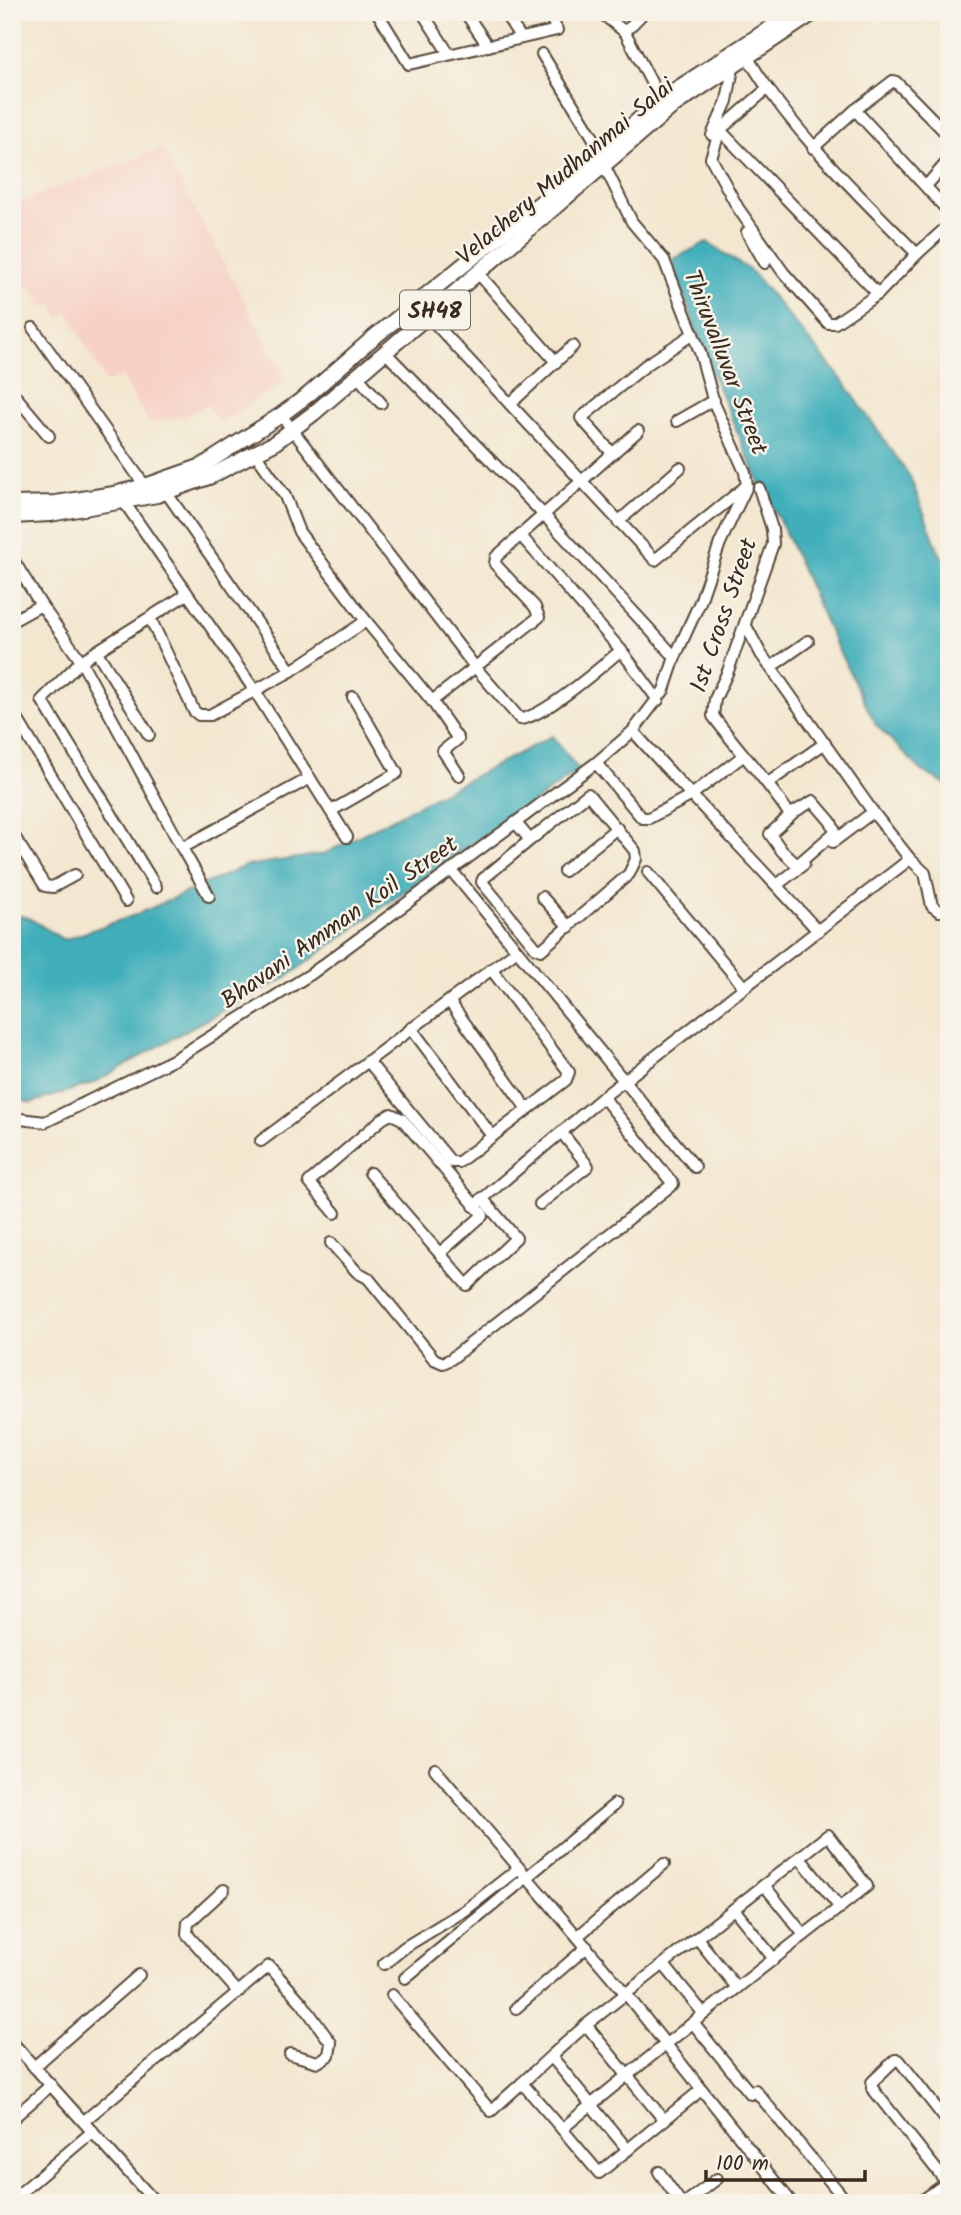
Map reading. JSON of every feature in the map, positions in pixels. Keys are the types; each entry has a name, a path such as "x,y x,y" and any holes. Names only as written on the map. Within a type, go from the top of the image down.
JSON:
{"main road":[{"name":"Velachery Mudhanmai Salai","path":"12,504 56,503 114,494 202,466 281,415 603,158 664,106 794,12"},
{"name":"Velachery Mudhanmai Salai","path":"664,106 733,68 815,12"},
{"name":"Velachery Mudhanmai Salai","path":"12,516 50,514 166,492 209,477 255,453 292,430 428,316 603,158"}],"street":[{"path":"377,12 409,64 557,30 548,12"},
{"path":"422,12 450,54"},
{"path":"465,12 488,46"},
{"path":"504,12 522,38"},
{"path":"600,12 625,32 664,106"},
{"path":"625,32 644,12"},
{"name":"Thiruvalluvar Street","path":"542,54 603,158 628,214 664,260 693,334 714,400 753,487 720,543 701,602 675,657 659,700"},
{"path":"748,58 813,148 917,254"},
{"path":"733,68 727,101 705,150 704,160 765,263"},
{"path":"813,148 855,110 893,81 949,136"},
{"path":"768,88 720,130 711,158 738,208 783,272 828,323 835,323 878,294 949,225"},
{"path":"855,110 949,212"},
{"path":"720,130 878,294"},
{"path":"926,186 949,160"},
{"path":"478,273 556,362"},
{"path":"428,316 655,560 753,487"},
{"path":"33,328 145,486"},
{"path":"612,454 581,418 646,365 693,334"},
{"path":"510,404 573,346"},
{"path":"385,352 544,515 675,657"},
{"path":"357,376 381,403"},
{"path":"12,391 49,436"},
{"path":"677,421 714,400"},
{"path":"281,415 475,667 520,719 527,719 586,679 621,650"},
{"path":"432,701 539,617 535,607 495,564 496,557 638,431"},
{"path":"255,453 285,496 299,532 366,621 432,701 458,739 443,751 459,775"},
{"path":"618,522 680,468"},
{"name":"1st Cross Street","path":"753,487 772,529 773,544 728,671 715,699 713,716 743,756 768,783 790,815"},
{"path":"166,492 290,671"},
{"path":"124,502 255,691 347,837"},
{"path":"521,536 621,650 659,700"},
{"path":"12,558 81,661 209,896"},
{"path":"156,887 42,699 81,661 187,594"},
{"path":"12,621 41,605"},
{"path":"150,618 194,711 199,715 210,715 255,691 366,621"},
{"path":"745,624 771,667 873,812 910,859 925,873 932,906 939,911 949,911"},
{"path":"771,667 808,641"},
{"path":"97,652 149,734"},
{"path":"331,811 397,773 353,697"},
{"name":"Bhavani Amman Koil Street","path":"12,1118 45,1122 175,1059 311,974 596,763 633,731 659,700"},
{"path":"12,710 126,901"},
{"path":"633,731 690,796 818,931"},
{"path":"768,783 825,743"},
{"path":"596,763 639,818 649,818 690,796 743,756"},
{"path":"182,848 310,778"},
{"path":"588,794 635,851 636,859 629,874 541,950 536,948 482,882 530,840 588,794"},
{"path":"813,800 836,830 834,835 797,865 782,851 770,834 790,815 813,800"},
{"path":"777,885 873,812"},
{"path":"516,823 530,840"},
{"path":"564,871 617,828"},
{"path":"12,833 45,886 53,887 75,876"},
{"path":"478,1202 603,1097 910,859"},
{"path":"453,871 695,1167"},
{"path":"648,872 744,987"},
{"path":"542,897 569,928"},
{"path":"498,928 510,918"},
{"path":"261,1141 516,951"},
{"path":"368,1061 451,1162 459,1162 566,1080 569,1072 491,969"},
{"path":"449,1001 527,1109"},
{"path":"411,1028 492,1136"},
{"path":"331,1243 357,1272 368,1278 434,1359 443,1363 451,1359 673,1184 603,1097"},
{"path":"335,1213 309,1182 391,1114 402,1119 478,1202 516,1238 467,1285 370,1173"},
{"path":"540,1204 588,1166 562,1133"},
{"path":"440,1253 483,1215 478,1202"},
{"path":"435,1769 626,1994 792,2203"},
{"path":"384,1964 405,1947 523,1872 615,1804"},
{"path":"392,1995 491,2111 586,2025 828,1835 867,1886 664,2045 562,2129"},
{"path":"800,1857 840,1908"},
{"path":"578,1936 664,1864"},
{"path":"405,1978 523,1872"},
{"path":"764,1885 804,1936"},
{"path":"225,1890 188,1923 187,1934 238,1992"},
{"path":"734,1909 774,1959"},
{"path":"697,1938 737,1988"},
{"path":"516,2008 587,1947"},
{"path":"664,1965 704,2014"},
{"path":"84,2121 269,1966 302,2003 331,2043 330,2056 318,2062 290,2054"},
{"path":"34,2067 139,1975"},
{"path":"693,2023 751,2094 755,2090 842,2196 834,2203"},
{"path":"586,2025 664,2120"},
{"path":"12,2042 156,2203"},
{"path":"551,2056 628,2150"},
{"path":"919,2203 948,2182 872,2088 872,2082 895,2060 899,2060 949,2124"},
{"path":"522,2082 599,2174 701,2090"},
{"path":"12,2119 51,2085"},
{"path":"12,2200 93,2131"},
{"path":"659,2172 683,2203 717,2179"}],"shaded area":[{"path":"162,148 287,381 219,423 207,405 185,416 150,423 121,376 106,383 68,312 59,318 54,304 43,307 30,286 22,287 12,275 12,205"}],"water":[{"path":"707,242 752,272 844,382 910,477 939,552 949,566 949,786 922,771 876,725 834,641 781,523 761,487 708,364 672,260"},
{"path":"552,736 579,770 489,834 460,851 284,979 94,1083 31,1103 12,1098 12,914 29,918 64,940 138,914 245,866 324,854"}]}
